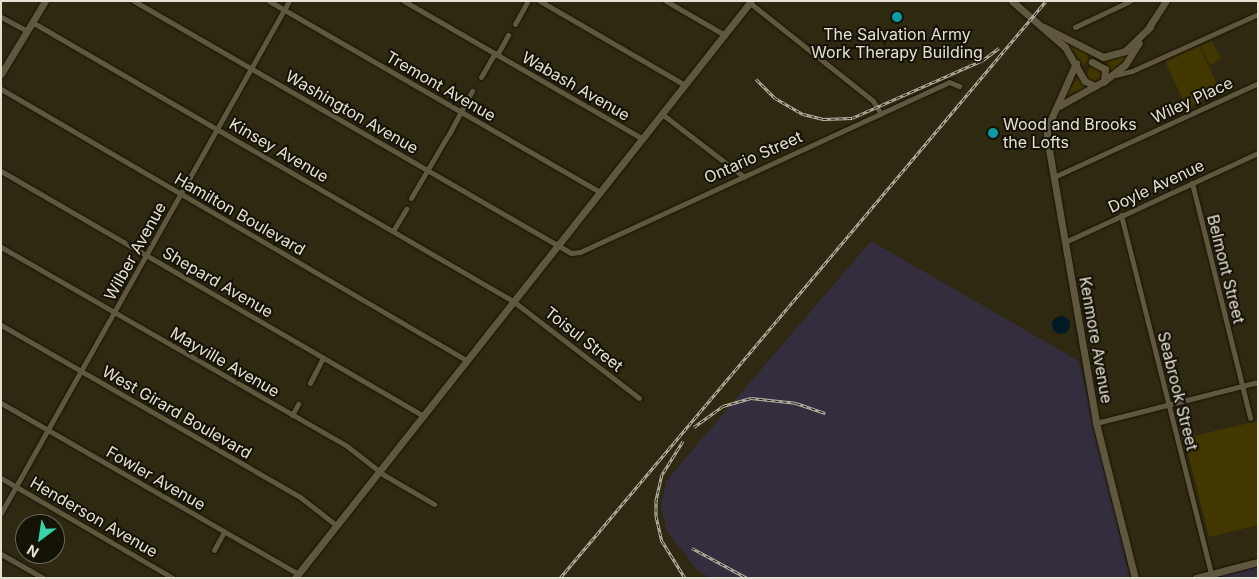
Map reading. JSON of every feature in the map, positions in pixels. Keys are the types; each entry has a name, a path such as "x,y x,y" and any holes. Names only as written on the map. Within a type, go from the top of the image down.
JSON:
{"street":[{"path":"1,74 45,1"},
{"name":"Washington Avenue","path":"134,1 558,245"},
{"name":"Tremont Avenue","path":"269,1 600,192"},
{"name":"Wilber Avenue","path":"1,513 116,313 217,128 290,1"},
{"name":"Wabash Avenue","path":"404,1 643,139"},
{"path":"515,24 528,1"},
{"path":"540,1 685,85"},
{"path":"666,1 725,35"},
{"path":"1012,1 1044,27 1091,53 1103,66 1106,75 1104,82"},
{"path":"1074,26 1130,1"},
{"path":"1115,75 1150,27 1166,1"},
{"path":"296,576 751,2 873,101 881,114"},
{"path":"1058,106 1115,75 1132,71 1258,14"},
{"path":"1,17 26,31"},
{"name":"Kinsey Avenue","path":"32,22 513,301"},
{"path":"1044,27 1088,84 1095,86"},
{"path":"1079,70 1098,60 1125,51 1150,27"},
{"path":"481,77 508,35"},
{"name":"Kenmore Avenue","path":"1079,70 1058,106 1048,128 1047,138 1096,422 1135,578"},
{"name":"Ontario Street","path":"558,245 571,253 580,252 949,82 959,86"},
{"name":"Wiley Place","path":"1054,177 1258,83"},
{"name":"Hamilton Boulevard","path":"1,89 466,360"},
{"path":"411,198 472,91"},
{"path":"662,114 744,177"},
{"name":"Doyle Avenue","path":"1065,242 1258,153"},
{"name":"Shepard Avenue","path":"1,170 422,415"},
{"name":"Belmont Street","path":"1192,184 1250,418"},
{"path":"393,231 406,209"},
{"name":"Seabrook Street","path":"1121,215 1211,574"},
{"name":"Mayville Avenue","path":"1,246 347,446 379,471 434,504"},
{"name":"Toisul Street","path":"513,301 638,398"},
{"name":"West Girard Boulevard","path":"1,325 300,497 336,525"},
{"path":"310,383 323,358"},
{"path":"1096,422 1258,382"},
{"name":"Fowler Avenue","path":"1,403 224,532 296,576"},
{"path":"292,415 298,404"},
{"name":"Henderson Avenue","path":"1,478 173,578"},
{"path":"214,550 224,532"},
{"path":"1,554 43,578"},
{"path":"1196,578 1258,562"}],"shaded area":[{"path":"1060,39 1084,51 1090,60 1082,66 1075,52"},
{"path":"1212,41 1221,59 1210,65 1200,46"},
{"path":"1199,46 1221,92 1187,108 1165,62"},
{"path":"1132,50 1117,69 1110,71 1106,60"},
{"path":"1091,67 1097,67 1101,74 1097,81 1091,81 1087,77 1087,71"},
{"path":"1079,77 1086,88 1066,95 1073,83"},
{"path":"871,241 1079,361 1130,578 711,578 697,570 667,531 661,506 666,481"},
{"path":"1258,421 1258,525 1209,537 1184,438"},
{"path":"1258,563 1258,578 1200,578"}],"water":[{"path":"1057,316 1065,316 1070,321 1068,332 1057,334 1052,329 1052,321"}],"railway":[{"path":"560,578 1046,1"},
{"path":"756,79 775,98 803,114 823,119 852,118 983,60 999,48"},
{"path":"694,427 723,406 751,398 796,403 825,413"},
{"path":"683,441 662,474 656,500 656,516 662,541 685,578"},
{"path":"692,548 747,578"}],"place":[{"name":"The Salvation Army Work Therapy Building","path":"897,17"},
{"name":"Wood and Brooks the Lofts","path":"993,133"}]}
